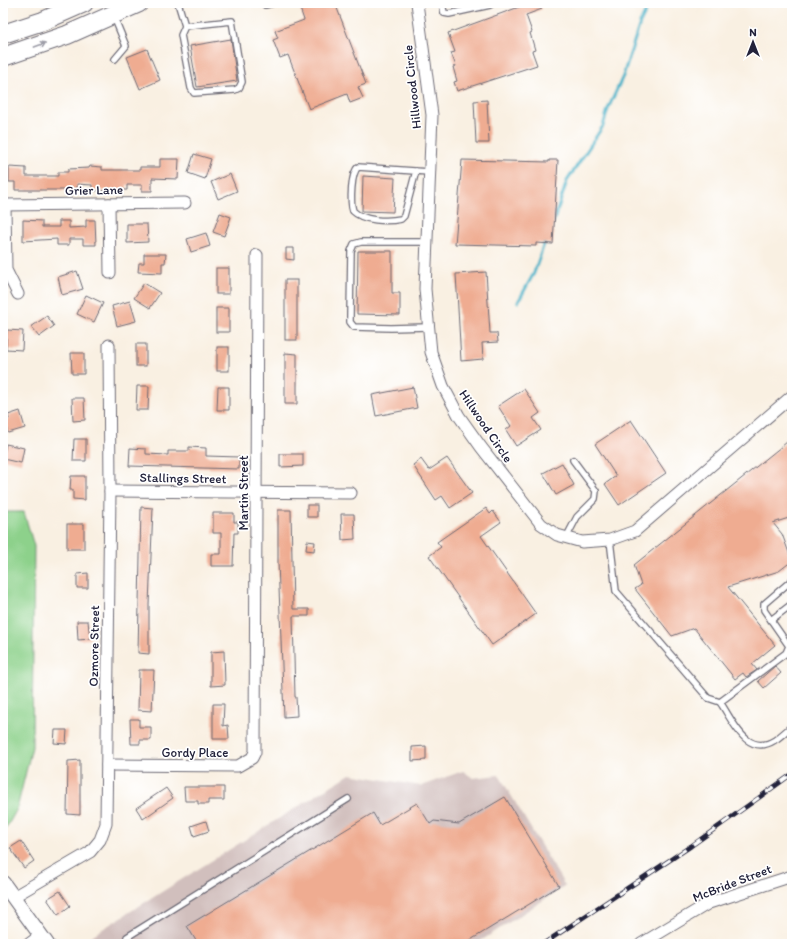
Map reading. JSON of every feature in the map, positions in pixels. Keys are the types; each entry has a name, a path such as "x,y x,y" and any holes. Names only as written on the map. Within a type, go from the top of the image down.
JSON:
{"main road":[{"path":"3,34 43,21 84,3"},
{"path":"3,57 67,35 139,3"}],"street":[{"name":"Hillwood Circle","path":"417,3 432,115 425,289 428,326 434,359 443,386 459,416 506,481 541,524 557,535 582,542 610,540 635,531 792,396"},
{"name":"Grier Lane","path":"4,206 185,203"},
{"path":"109,204 110,273"},
{"path":"4,206 6,270 18,294"},
{"name":"Martin Street","path":"256,730 257,255"},
{"name":"Ozmore Street","path":"13,897 90,852 96,846 106,824 110,491 109,345"},
{"name":"Stallings Street","path":"110,491 351,493"},
{"name":"Gordy Place","path":"107,765 238,766 252,758 255,752 256,730"},
{"name":"McBride Street","path":"641,944 709,904 792,876"},
{"path":"3,883 44,940 29,944"}],"lane":[{"path":"178,3 185,26 181,35 191,88 194,94 235,90 239,88 242,82 232,21 185,26"},
{"path":"263,3 265,5 274,3"},
{"path":"442,3 444,13 449,14 490,5 493,3"},
{"path":"113,14 126,46 115,59"},
{"path":"416,171 404,216 401,219 358,216 353,211 352,193 355,170 358,167 416,171 429,172"},
{"path":"427,242 361,242 354,244 351,251 350,322 354,327 391,328 428,326"},
{"path":"566,538 577,517 595,499 596,491 573,460"},
{"path":"610,540 616,591 708,698 720,702 745,740 753,745 764,745 775,740 792,726"},
{"path":"720,702 786,653 790,644 764,610 764,604 792,580"},
{"path":"771,620 792,604"},
{"path":"126,944 128,936 348,799"}],"shaded area":[{"path":"463,771 473,778 499,775 565,886 476,944 88,944 85,940 350,774 421,786"}],"green space":[{"path":"3,512 24,512 34,546 32,747 17,809 3,834"}],"building":[{"path":"298,3 335,3 366,84 358,87 363,98 350,103 347,94 309,109 288,55 280,58 273,40 278,38 275,31 304,20"},
{"path":"530,3 540,3 542,9 526,15 532,32 530,33 535,50 532,51 537,65 457,91 454,82 457,81 453,67 456,66 451,53 455,52 448,33"},
{"path":"231,39 237,81 197,87 190,46"},
{"path":"147,49 160,80 140,89 127,57"},
{"path":"487,100 489,143 476,143 474,101"},
{"path":"194,154 211,159 205,179 188,173"},
{"path":"160,159 179,159 178,179 152,178 152,191 142,191 142,185 127,185 127,190 92,191 92,185 77,184 77,190 15,190 15,182 9,182 9,167 26,168 26,176 58,176 58,172 68,172 68,169 89,168 90,166 102,167 102,170 140,170 140,167 160,167"},
{"path":"462,160 549,162 549,160 558,160 553,244 536,243 536,246 455,244"},
{"path":"230,174 237,191 218,199 211,182"},
{"path":"363,176 395,178 393,212 362,211"},
{"path":"220,213 231,217 224,236 213,232"},
{"path":"23,220 42,221 42,227 59,227 59,221 69,221 69,228 86,227 86,220 95,220 96,245 83,245 83,239 69,239 69,245 57,245 57,239 23,241"},
{"path":"127,224 147,224 148,242 127,243"},
{"path":"206,233 210,246 191,252 187,239"},
{"path":"286,248 294,248 294,260 286,259"},
{"path":"358,251 392,251 392,293 400,293 400,315 357,314"},
{"path":"144,254 166,254 165,263 162,263 162,273 138,272 139,263 144,263"},
{"path":"216,268 229,268 229,294 216,294"},
{"path":"77,271 83,289 62,295 58,277"},
{"path":"486,272 490,333 497,333 498,342 482,343 483,359 461,361 456,274"},
{"path":"285,280 297,280 297,340 285,340"},
{"path":"144,283 160,293 150,308 134,298"},
{"path":"86,295 103,303 94,322 77,314"},
{"path":"130,301 136,321 117,326 112,306"},
{"path":"216,308 229,308 229,332 216,332"},
{"path":"47,316 54,326 39,337 31,327"},
{"path":"7,330 23,331 22,350 6,349"},
{"path":"136,344 146,344 146,366 136,366"},
{"path":"217,347 229,347 229,371 217,371"},
{"path":"71,353 84,353 84,374 72,374"},
{"path":"285,353 297,354 297,404 285,404"},
{"path":"137,386 149,386 148,410 136,410"},
{"path":"218,387 229,387 229,410 217,410"},
{"path":"413,387 417,408 376,416 372,395"},
{"path":"524,389 540,413 533,418 541,430 516,446 506,430 511,426 498,406"},
{"path":"72,398 84,398 85,420 73,421"},
{"path":"20,411 25,428 8,433 4,420 9,419 8,415"},
{"path":"631,420 666,473 619,505 605,484 616,476 595,444"},
{"path":"792,438 792,517 773,523 782,534 792,561 779,571 728,587 775,645 752,664 757,670 746,677 743,673 735,679 694,628 672,636 635,589 641,585 634,565"},
{"path":"74,439 86,439 86,461 73,461"},
{"path":"6,444 24,448 21,463 3,459"},
{"path":"189,447 206,448 206,456 239,457 239,469 129,466 130,448 146,449 146,454 168,455 168,451 189,451"},
{"path":"280,454 303,454 303,466 280,467"},
{"path":"447,458 472,493 450,508 442,496 436,500 413,465 421,459 429,470"},
{"path":"562,463 574,485 556,495 543,473"},
{"path":"71,476 85,476 85,500 73,499 73,490 70,490"},
{"path":"307,505 317,505 317,517 307,517"},
{"path":"141,507 153,508 149,604 149,654 138,653"},
{"path":"486,508 490,514 493,511 501,522 481,536 536,614 492,645 429,556 441,547 437,542"},
{"path":"278,510 291,510 293,609 309,609 309,616 293,616 295,697 297,716 284,717 278,562"},
{"path":"213,513 234,513 234,522 238,522 238,533 234,533 233,566 211,566 211,554 221,554 221,533 213,533"},
{"path":"341,514 354,514 355,539 342,540"},
{"path":"67,524 84,524 84,549 67,549"},
{"path":"307,541 315,542 314,551 306,550"},
{"path":"88,573 88,588 77,588 77,574"},
{"path":"77,621 88,621 90,639 78,640"},
{"path":"224,651 225,685 211,686 211,652"},
{"path":"775,666 781,673 764,688 758,681"},
{"path":"139,670 154,670 152,711 138,710"},
{"path":"213,704 224,704 223,726 228,725 229,739 213,739"},
{"path":"130,719 139,719 139,727 151,727 151,740 140,740 140,744 131,744"},
{"path":"55,730 67,730 66,744 54,743"},
{"path":"426,746 426,760 412,761 412,747"},
{"path":"80,760 80,815 67,814 68,761"},
{"path":"184,787 224,787 224,800 208,800 208,804 198,804 198,801 185,801"},
{"path":"166,788 173,798 143,819 136,808"},
{"path":"505,797 559,886 464,944 198,944 187,926 373,813 380,825 417,803 430,824 434,821 459,824"},
{"path":"206,821 209,831 194,836 191,826"},
{"path":"21,841 34,861 24,868 10,848"},
{"path":"60,891 70,906 58,915 47,899"}],"waterway":[{"path":"553,223 567,181 603,126 608,109 623,76 640,23 650,3"},
{"path":"518,302 534,273 545,241"}],"railway":[{"path":"543,944 691,846 792,774"}]}
